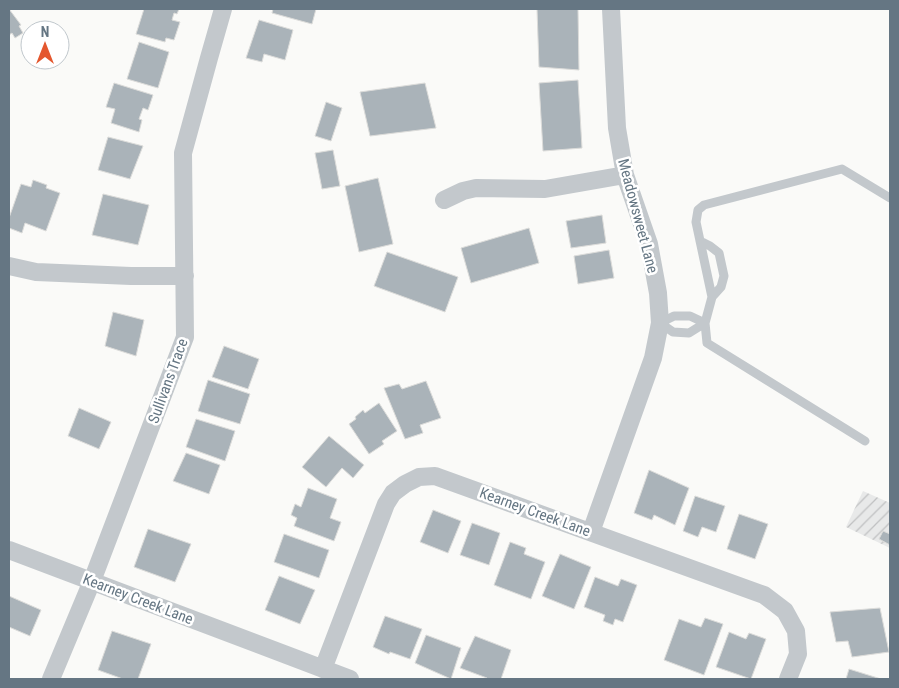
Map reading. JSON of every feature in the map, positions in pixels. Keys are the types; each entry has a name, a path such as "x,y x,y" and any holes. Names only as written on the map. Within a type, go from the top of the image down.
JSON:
{"street":[{"name":"Sullivans Trace","path":"51,679 92,581 185,337 183,153 224,9"},
{"name":"Meadowsweet Lane","path":"592,532 653,358 660,323 658,293 648,244 625,175 617,128 611,9"},
{"path":"444,200 463,190 476,188 544,189 625,175"},
{"path":"9,266 36,272 185,276"},
{"name":"Kearney Creek Lane","path":"324,669 386,504 393,493 405,484 419,477 435,476 764,595 785,611 796,630 798,654 788,679"},
{"name":"Kearney Creek Lane","path":"9,550 350,679"}],"lane":[{"path":"712,297 696,222 698,210 704,204 842,169 890,198"},
{"path":"700,241 719,253 724,276 721,287 712,297 705,323 707,343 865,441"},
{"path":"674,316 690,316 705,323 689,333 673,332 660,323 674,316"}],"shaded area":[{"path":"863,491 890,503 890,548 846,527"}],"building":[{"path":"9,9 20,24 20,35 15,38 12,33 9,35"},
{"path":"144,9 179,9 177,14 174,13 172,20 180,22 174,40 166,38 165,42 136,34"},
{"path":"273,9 316,9 312,24 272,13"},
{"path":"537,9 578,9 579,70 539,67"},
{"path":"259,20 293,30 285,60 264,54 262,62 246,58"},
{"path":"139,42 169,52 158,88 127,79"},
{"path":"578,80 582,148 543,151 539,83"},
{"path":"114,83 153,95 148,110 143,108 139,119 142,120 139,132 111,123 115,109 106,107"},
{"path":"425,83 436,128 370,136 360,92"},
{"path":"326,102 342,108 331,141 315,136"},
{"path":"108,137 143,146 130,179 98,170"},
{"path":"333,150 340,186 322,189 315,153"},
{"path":"378,178 393,244 359,252 345,186"},
{"path":"33,180 47,185 46,188 60,193 46,231 25,223 22,233 9,228 9,218 21,184 31,187"},
{"path":"103,194 149,205 138,245 92,235"},
{"path":"602,215 606,243 571,248 566,221"},
{"path":"529,228 539,263 471,283 461,248"},
{"path":"609,250 614,278 578,284 574,256"},
{"path":"387,252 458,277 445,312 374,286"},
{"path":"113,312 144,320 136,356 105,346"},
{"path":"224,346 259,359 248,389 212,377"},
{"path":"208,380 250,394 240,424 198,411"},
{"path":"426,381 441,418 420,425 423,433 405,439 384,388 399,384 402,389"},
{"path":"379,403 397,431 382,441 384,444 369,454 349,424 363,410 365,413"},
{"path":"79,408 111,422 99,449 68,436"},
{"path":"196,419 235,431 225,461 186,447"},
{"path":"329,436 364,465 353,478 342,468 326,487 302,467"},
{"path":"186,453 220,465 209,494 173,481"},
{"path":"649,470 689,488 675,525 654,515 652,520 634,513"},
{"path":"308,488 337,499 330,518 341,522 334,541 294,526 297,518 291,515 295,504 301,507"},
{"path":"695,496 725,506 716,532 702,527 698,537 683,531"},
{"path":"433,510 461,521 448,553 420,542"},
{"path":"739,514 768,524 755,559 727,549"},
{"path":"472,523 500,533 489,565 460,555"},
{"path":"148,529 191,544 175,582 134,567"},
{"path":"883,531 890,534 890,545 879,539"},
{"path":"284,534 329,550 319,578 274,562"},
{"path":"510,542 526,548 524,554 545,562 531,599 494,585"},
{"path":"560,554 591,567 574,609 542,596"},
{"path":"279,576 315,590 300,624 265,610"},
{"path":"595,577 618,586 621,579 637,585 623,622 615,619 613,625 603,621 605,615 584,607"},
{"path":"9,596 41,610 30,636 9,627"},
{"path":"880,608 889,652 852,657 848,641 836,642 830,612"},
{"path":"385,616 422,629 410,659 390,652 389,654 373,647"},
{"path":"705,618 723,624 704,675 664,660 679,619 701,627"},
{"path":"112,631 151,644 138,679 123,679 98,670"},
{"path":"729,632 746,639 749,633 766,639 751,679 716,667"},
{"path":"426,635 461,648 451,679 415,663"},
{"path":"475,636 511,650 501,679 487,679 460,668"},
{"path":"849,669 881,679 846,679"}]}
